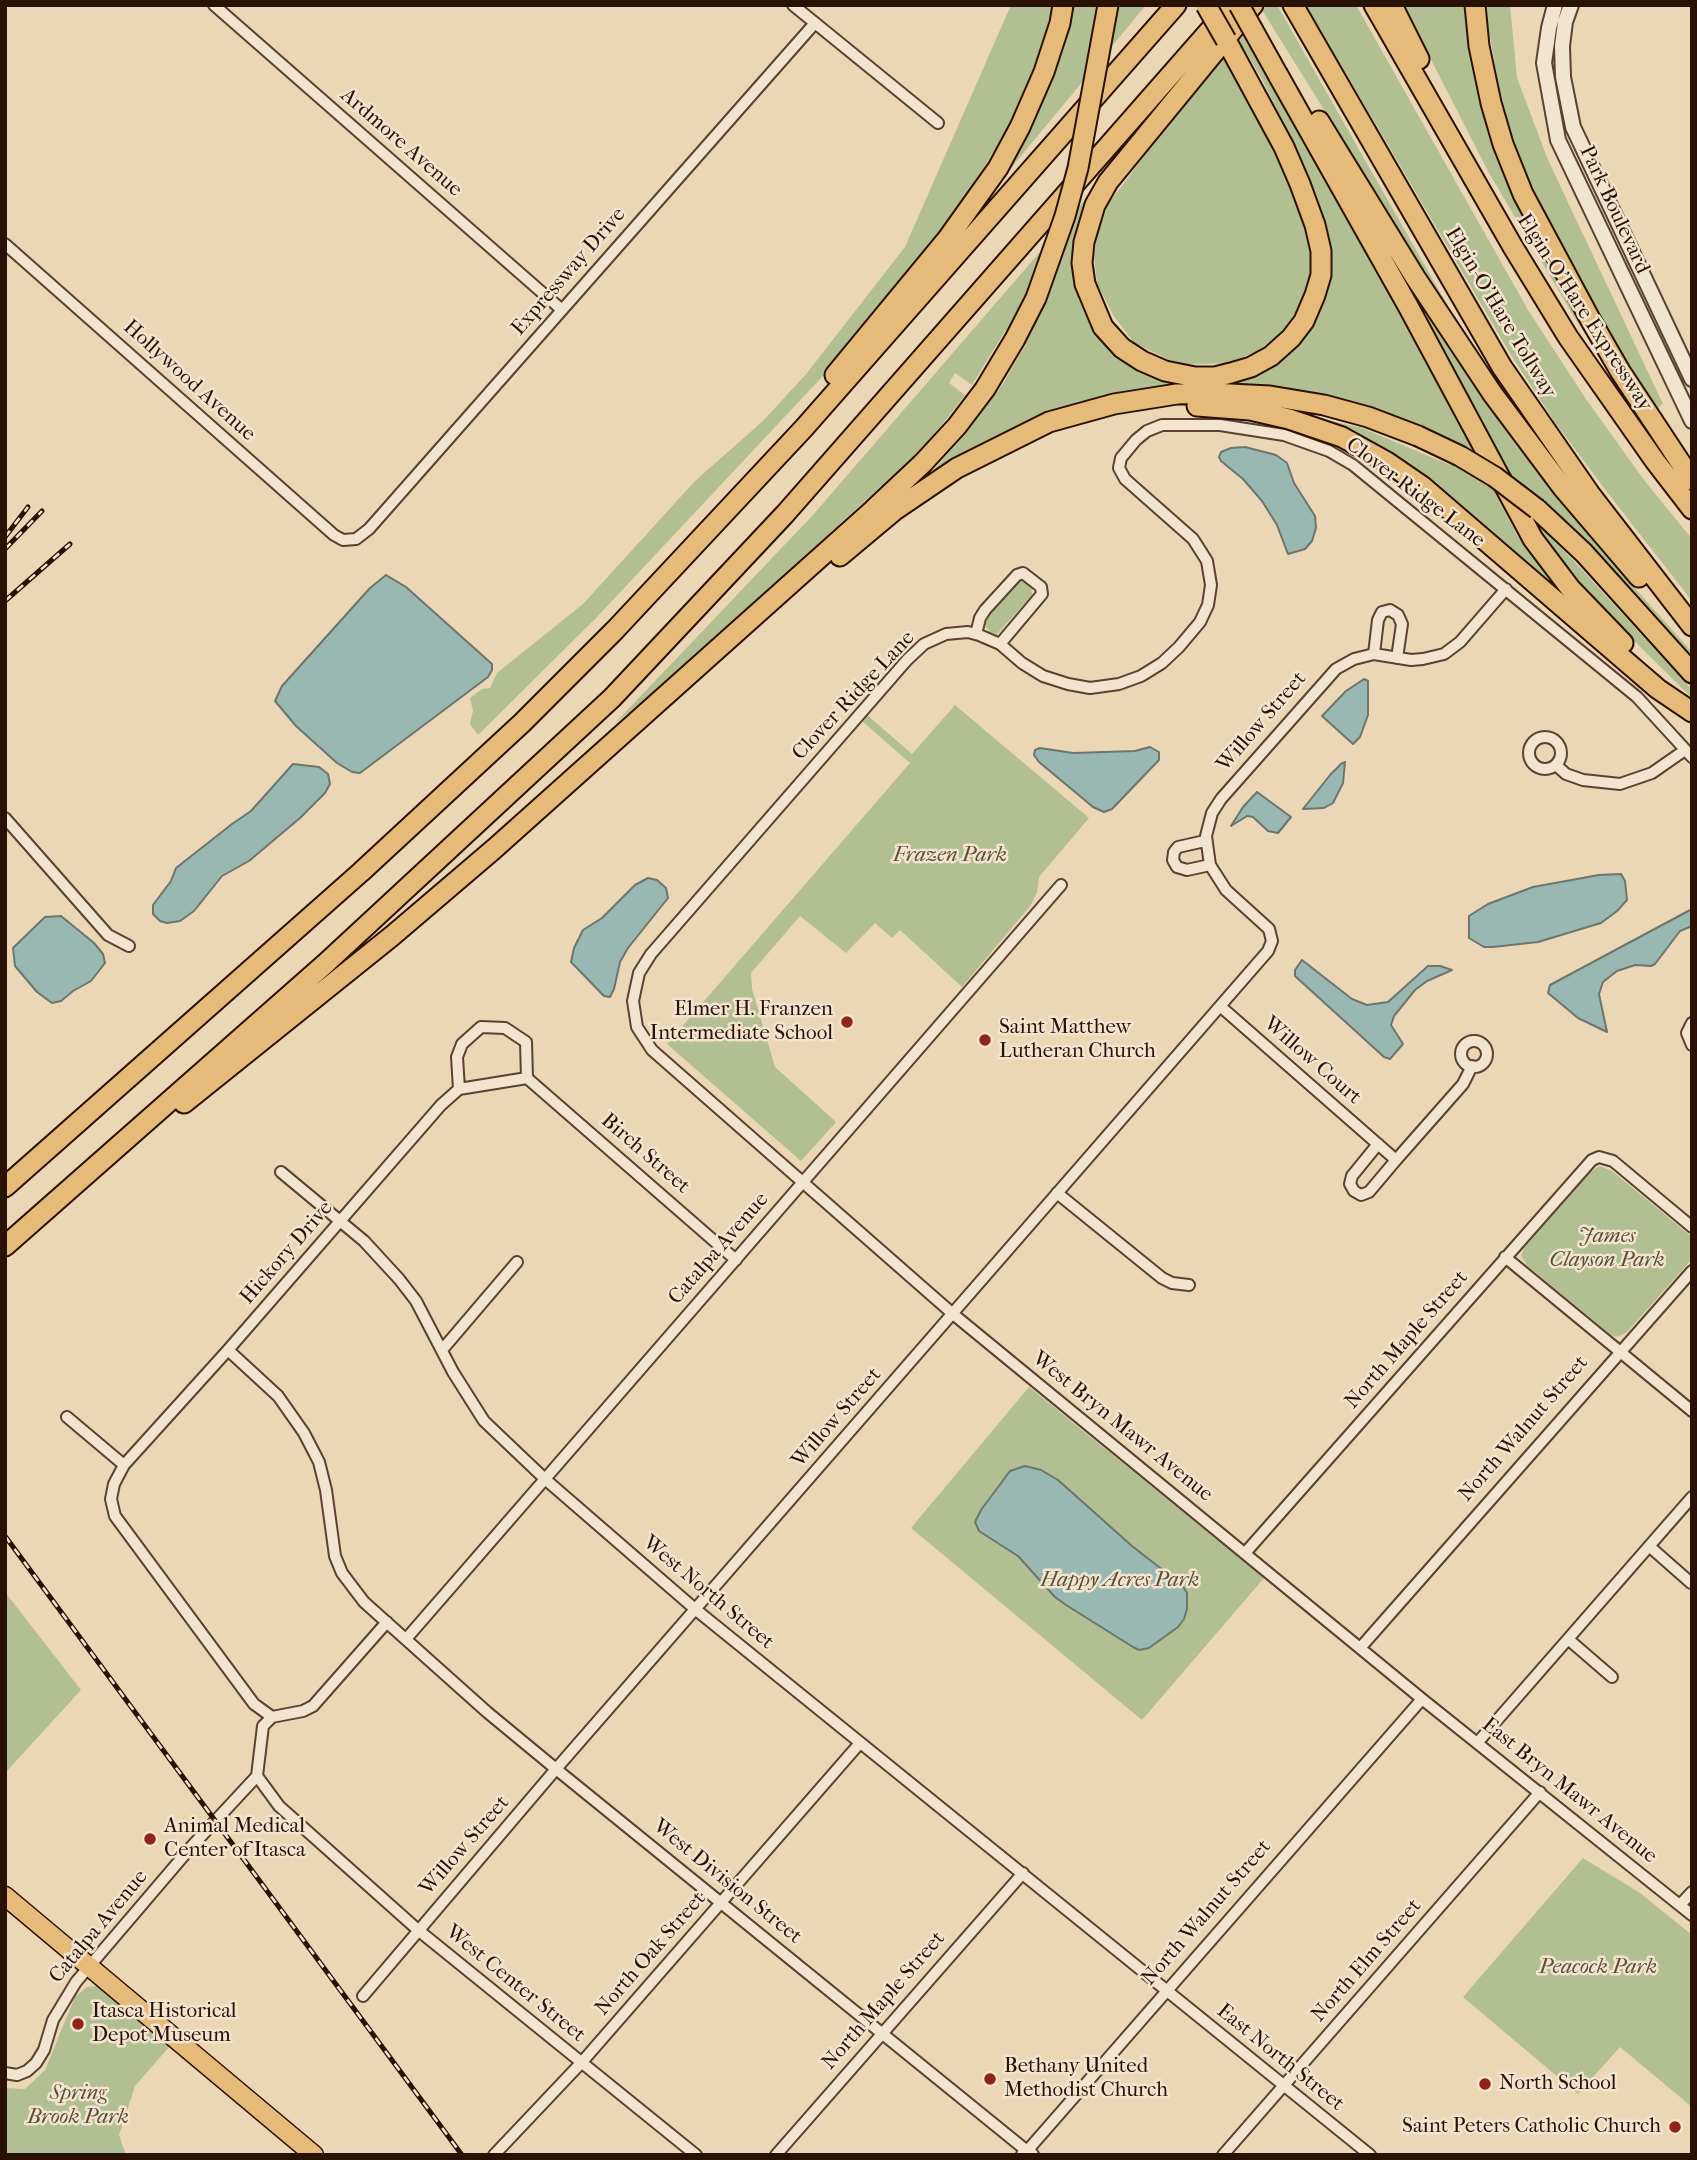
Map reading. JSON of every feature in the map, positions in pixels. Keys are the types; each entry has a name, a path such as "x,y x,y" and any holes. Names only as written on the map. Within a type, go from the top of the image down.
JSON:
{"highway":[{"path":"745,492 858,346 948,238 985,187 1020,127 1044,72 1063,5"},
{"path":"93,1170 202,1090 392,936 494,849 923,463 957,426 985,389 1036,298 1065,216 1078,168 1108,5"},
{"path":"5,1187 361,873 461,781 606,640 745,492 948,267 1175,5"},
{"path":"1206,5 1244,73 1284,147 1315,225 1321,251 1321,275 1315,295 1304,321 1291,338 1271,356 1251,367 1215,377 1195,377 1165,371 1142,361 1122,348 1103,327 1085,284 1082,263 1084,242 1095,205 1108,182 1251,5 1284,74 1533,539 1570,588 1598,619 1692,711"},
{"path":"5,1246 325,964 612,698 785,514 1232,5"},
{"path":"1239,5 1415,277 1527,441 1622,558 1670,612 1692,628"},
{"name":"Elgin-O'Hare Tollway","path":"1293,5 1502,367 1590,494 1692,628"},
{"path":"1374,5 1449,134"},
{"path":"1392,5 1419,58 1449,134"},
{"path":"1475,5 1479,46 1491,103 1503,145 1523,194 1626,380 1692,480"},
{"name":"Elgin-O'Hare Expressway","path":"1449,134 1568,337 1647,451 1692,509"},
{"path":"693,670 729,649 906,503 957,468 1049,422 1114,404 1177,394 1210,393 1270,396 1324,405 1368,417 1460,456 1494,477 1536,509 1592,561 1692,673"},
{"path":"1027,434 1127,411 1177,405 1250,410 1289,419 1342,438 1387,462 1422,486 1658,689 1692,711"}],"main road":[{"path":"5,1896 314,2155"}],"street":[{"name":"Ardmore Avenue","path":"215,5 562,310"},
{"path":"793,5 937,123"},
{"name":"Park Boulevard","path":"1555,5 1544,64 1558,140 1692,421"},
{"name":"Park Boulevard","path":"1571,5 1565,22 1562,46 1563,76 1573,127 1692,379"},
{"name":"Expressway Drive","path":"349,540 362,536 369,529 814,23"},
{"name":"Hollywood Avenue","path":"5,244 334,535 349,540"},
{"name":"Clover Ridge Lane","path":"802,1182 650,1048 639,1031 635,1018 633,1001 637,978 651,954 915,650 927,642 946,634 976,634 1000,644 1042,676 1075,686 1097,687 1126,682 1152,670 1168,658 1205,612 1210,597 1210,578 1205,557 1190,536 1125,479 1119,468 1121,458 1136,440 1150,430 1162,425 1220,425 1252,429 1284,435 1329,451 1353,465 1637,697 1688,753"},
{"path":"976,634 985,610 1017,575 1023,573 1041,587 1042,594 1000,644"},
{"name":"Willow Street","path":"363,1996 556,1769 1268,951 1273,938 1267,926 1220,883 1210,864 1205,841 1212,813 1221,799 1324,680 1343,664 1374,654 1423,659 1452,649 1506,589"},
{"path":"1374,654 1378,620 1382,612 1390,610 1398,615 1402,624 1396,657"},
{"path":"1556,765 1566,774 1583,780 1620,784 1652,773 1688,753"},
{"path":"5,818 108,935 129,946"},
{"path":"1205,841 1178,847 1173,860 1177,867 1187,870 1210,864"},
{"name":"Catalpa Avenue","path":"406,1639 1061,885"},
{"name":"Willow Court","path":"1220,1006 1396,1160"},
{"path":"1692,1023 1687,1033 1692,1045"},
{"path":"481,1027 505,1028 526,1042 527,1078 459,1089 457,1057 462,1044 481,1027"},
{"path":"1378,1144 1352,1176 1350,1184 1354,1191 1361,1195 1369,1192 1463,1084 1472,1066"},
{"name":"Birch Street","path":"527,1078 736,1260"},
{"name":"Hickory Drive","path":"124,1465 441,1105 459,1089"},
{"name":"North Maple Street","path":"1246,1552 1592,1160 1599,1157 1608,1158 1692,1227"},
{"name":"West North Street","path":"281,1172 364,1241 399,1279 416,1301 484,1421 545,1479 695,1609 1167,1992"},
{"name":"West Bryn Mawr Avenue","path":"802,1182 953,1314 1422,1699"},
{"path":"1057,1193 1162,1278 1172,1283 1189,1285"},
{"path":"1505,1258 1692,1411"},
{"path":"442,1350 517,1262"},
{"name":"North Walnut Street","path":"1361,1647 1692,1271"},
{"path":"228,1350 278,1396 304,1433 319,1462 326,1490 335,1556 342,1573 364,1602 387,1622 313,1706 303,1711 272,1717 263,1726 257,1776"},
{"path":"67,1417 124,1465 111,1492 115,1516 254,1704 272,1717"},
{"path":"1478,1742 1692,1497"},
{"path":"1649,1546 1691,1583"},
{"name":"West Division Street","path":"387,1622 487,1712 882,2032 1027,2154"},
{"path":"1568,1639 1612,1677"},
{"name":"North Walnut Street","path":"1027,2154 1422,1699"},
{"name":"East Bryn Mawr Avenue","path":"1422,1699 1692,1915"},
{"name":"North Oak Street","path":"494,2155 582,2062 860,1743"},
{"name":"Catalpa Avenue","path":"5,2073 17,2075 36,2063 44,2050 61,2003 87,1967 257,1776"},
{"name":"West Center Street","path":"257,1776 279,1807 418,1930 696,2155"},
{"name":"North Elm Street","path":"1223,2155 1540,1792"},
{"name":"North Maple Street","path":"776,2155 1023,1873"},
{"path":"1680,1905 1692,1892"},
{"name":"East North Street","path":"1167,1992 1370,2155"}],"green space":[{"path":"1011,5 1053,5 1022,99 1001,140 952,218 821,378 596,618 478,735 470,724 473,711 470,698 482,689 490,688 497,673 583,604 695,481 763,421 807,373 905,247"},
{"path":"1074,5 1146,5 992,191 1049,84 1063,47"},
{"path":"1266,5 1277,5 1458,324 1519,418 1438,302 1384,206 1262,10"},
{"path":"1306,5 1356,5 1528,310 1586,399 1644,480 1692,539 1692,601 1554,421 1511,355"},
{"path":"1403,5 1465,5 1475,75 1507,179 1534,236 1622,390 1576,320 1489,173"},
{"path":"1485,5 1510,5 1517,78 1548,160 1663,404 1656,409 1603,322 1533,192 1502,109"},
{"path":"1244,35 1400,310 1517,535 1560,594 1437,489 1297,413 1362,428 1450,465 1456,447 1278,390 1069,407 998,436 929,475 968,431 1002,385 1026,344 1005,331 972,385 955,373 949,383 965,395 924,447 650,697 616,722 813,515 1096,187 1078,227 1073,249 1078,298 1100,340 1134,369 1173,383 1206,386 1238,381 1264,371 1287,354 1308,333 1318,316 1330,276 1331,252 1327,227 1302,161 1262,79 1239,41"},
{"path":"1223,57 1246,95 1286,175 1309,241 1311,268 1306,290 1296,312 1280,333 1259,350 1229,363 1180,365 1134,343 1113,315 1097,283 1094,256 1098,229 1109,203"},
{"path":"1390,253 1451,352 1516,445 1600,549 1692,652 1692,661 1572,528 1540,500 1512,481 1387,256"},
{"path":"1531,518 1692,690 1692,698 1585,592 1551,549"},
{"path":"1018,581 1026,581 1031,586 1032,595 997,634 990,632 985,625 991,612"},
{"name":"Frazen Park","path":"955,705 1089,818 1039,877 1037,892 1031,905 962,987 900,930 892,938 875,923 846,953 800,916 751,973 752,989 775,1067 836,1122 801,1161 667,1044 910,763 862,721 867,715 912,754"},
{"name":"James Clayson Park","path":"1600,1166 1612,1171 1692,1237 1692,1259 1626,1333 1617,1337 1611,1335 1528,1266 1521,1256 1524,1248 1590,1172"},
{"name":"Happy Acres Park","path":"1029,1387 1264,1578 1142,1720 911,1528"},
{"path":"5,1592 81,1690 5,1773"},
{"name":"Peacock Park","path":"1583,1858 1640,1893 1692,1935 1692,2107 1620,2047 1578,2094 1463,1997"},
{"name":"Spring Brook Park","path":"97,1986 170,2046 135,2086 119,2135 126,2155 5,2155 5,2088 25,2089 45,2070 75,1997 87,1987"}],"water":[{"path":"1245,447 1276,455 1287,463 1294,483 1315,516 1316,528 1312,541 1305,549 1288,554 1277,525 1262,501 1219,457 1221,452 1231,448"},
{"path":"386,575 406,587 492,664 492,670 488,677 360,773 352,772 337,763 296,726 275,701 282,686 370,588"},
{"path":"1364,679 1368,681 1368,715 1360,737 1353,744 1322,716 1346,691"},
{"path":"1150,747 1159,752 1159,760 1112,809 1104,812 1093,807 1034,755 1035,750 1040,748 1073,753 1135,751"},
{"path":"1345,762 1343,783 1333,803 1324,808 1303,809 1330,775"},
{"path":"293,764 319,767 328,774 330,784 325,793 249,861 222,876 194,911 180,921 160,921 153,914 153,905 171,881 176,868 251,811"},
{"path":"1257,792 1291,817 1278,833 1268,831 1253,817 1247,816 1231,826"},
{"path":"1621,874 1625,881 1627,900 1601,923 1538,942 1484,947 1469,938 1469,916 1488,904 1533,887 1599,875"},
{"path":"648,878 657,880 666,888 668,898 628,948 620,962 610,997 604,996 571,962 574,948 583,930 602,918 635,885"},
{"path":"1692,909 1692,926 1680,931 1655,964 1635,965 1617,971 1603,982 1599,994 1607,1032 1578,1018 1548,993 1550,985"},
{"path":"61,916 94,943 103,954 105,963 91,981 61,1001 52,1003 37,992 15,966 13,948 45,917"},
{"path":"1302,960 1352,999 1367,1005 1388,1002 1428,966 1452,970 1427,981 1415,990 1394,1016 1391,1025 1403,1044 1390,1059 1384,1057 1295,976 1295,970"},
{"path":"1025,1466 1041,1470 1058,1480 1132,1546 1182,1585 1187,1593 1187,1609 1178,1627 1149,1648 1139,1650 1055,1597 1018,1556 979,1531 975,1522 981,1510 1010,1471"}],"railway":[{"path":"5,537 28,507"},
{"path":"5,549 42,511"},
{"path":"5,601 70,544"},
{"path":"5,1536 462,2155"}],"place":[{"name":"Elmer H. Franzen Intermediate School","path":"847,1022"},
{"name":"Saint Matthew Lutheran Church","path":"985,1040"},
{"name":"Animal Medical Center of Itasca","path":"150,1839"},
{"name":"Itasca Historical Depot Museum","path":"78,2024"},
{"name":"Bethany United Methodist Church","path":"990,2079"},
{"name":"North School","path":"1485,2084"},
{"name":"Saint Peters Catholic Church","path":"1675,2127"}]}
